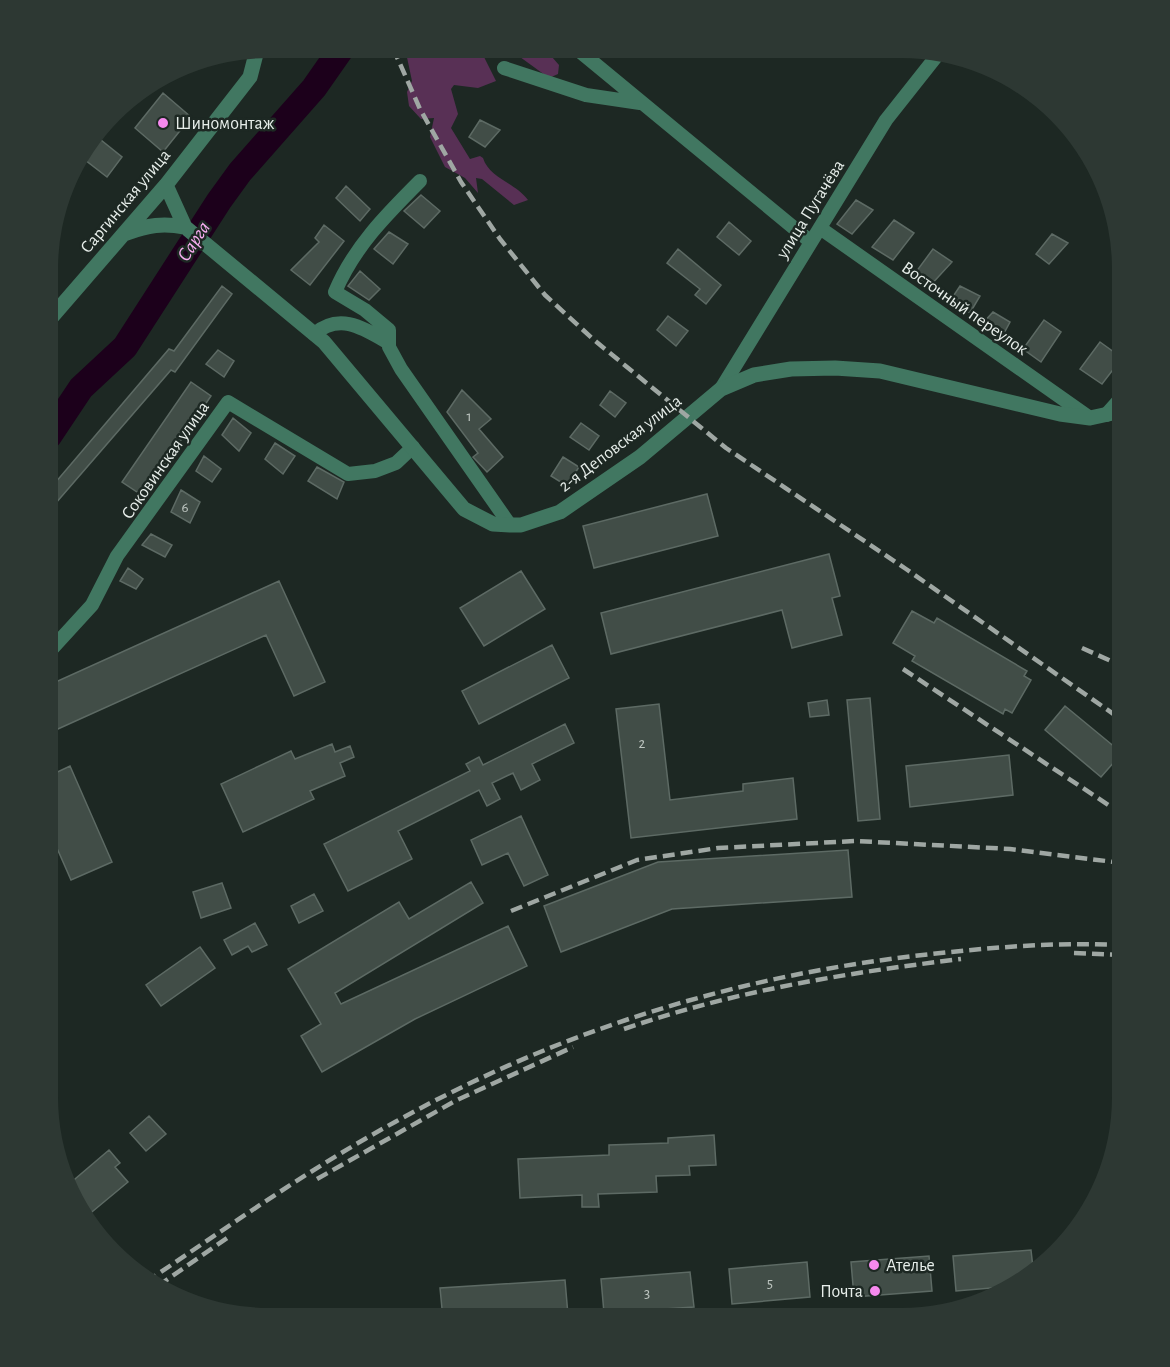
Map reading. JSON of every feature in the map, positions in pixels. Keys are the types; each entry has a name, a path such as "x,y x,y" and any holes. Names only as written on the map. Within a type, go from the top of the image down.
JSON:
{"street":[{"path":"588,58 811,242"},
{"name":"Саргинская улица","path":"58,310 166,185 250,77 255,59"},
{"name":"улица Пугачёва","path":"721,389 886,120 933,61"},
{"path":"504,68 586,95 642,103"},
{"path":"420,181 386,215 347,264 335,292 365,310 388,330 388,343 401,369 510,525"},
{"path":"166,185 185,227"},
{"path":"124,234 146,225 163,223 185,227"},
{"name":"2-я Деповская улица","path":"185,227 324,342 464,509 493,524 521,525 560,512 640,457 721,389 754,375 791,369 835,368 880,371 929,380 1060,414 1098,417 1112,414"},
{"name":"Восточный переулок","path":"819,228 1098,417"},
{"path":"314,334 325,324 349,322 388,343"},
{"name":"Соковинская улица","path":"58,642 92,605 117,556 228,402 348,474 375,471 396,463 413,447"},
{"path":"1098,417 1112,405"}],"shaded area":[{"path":"407,59 485,59 496,81 478,88 454,85 451,89 458,114 451,128 470,159 480,156 483,158 491,171 517,189 528,200 514,205 482,179 476,178 478,193 465,178 445,167 430,137 434,118 421,119 409,106 407,92 412,81"},
{"path":"522,59 553,59 559,65 558,74 549,78"}],"building":[{"name":"Шиномонтаж","path":"163,93 191,117 163,152 135,128"},
{"path":"480,120 500,130 485,147 469,137"},
{"path":"102,141 122,157 107,177 88,162"},
{"path":"346,186 370,209 360,221 336,198"},
{"path":"421,195 440,211 424,228 404,211"},
{"path":"856,200 873,210 852,234 837,224"},
{"path":"894,220 914,233 893,260 872,247"},
{"path":"729,222 751,241 739,255 717,237"},
{"path":"324,225 344,241 310,285 291,270 319,242 315,238"},
{"path":"389,232 408,244 393,264 374,249"},
{"path":"1052,234 1068,243 1049,264 1036,254"},
{"path":"678,249 721,285 706,304 695,295 700,289 667,263"},
{"path":"933,249 952,262 929,287 913,276"},
{"path":"360,271 380,289 369,300 348,286"},
{"path":"222,286 232,294 175,372 171,370 58,501 58,479 169,349 174,351"},
{"path":"960,286 980,296 970,313 950,301"},
{"path":"993,312 1010,322 1002,337 983,323"},
{"path":"668,316 688,331 676,346 657,330"},
{"path":"1044,320 1061,332 1041,362 1023,349"},
{"path":"1100,342 1112,351 1112,371 1102,384 1080,369"},
{"path":"218,350 234,361 224,377 206,364"},
{"path":"191,382 211,396 143,496 122,482"},
{"path":"462,390 491,419 479,429 503,457 487,472 473,457 478,453 447,412"},
{"path":"610,391 626,403 615,417 600,405"},
{"path":"233,418 251,433 239,451 222,435"},
{"path":"581,423 599,436 589,450 570,437"},
{"path":"275,443 295,456 283,474 265,459"},
{"path":"204,456 221,469 212,482 196,471"},
{"path":"563,457 579,467 567,486 551,476"},
{"path":"317,467 344,482 337,499 308,481"},
{"path":"181,490 200,502 190,523 171,512"},
{"path":"707,494 718,536 594,568 583,526"},
{"path":"151,534 172,545 165,557 142,545"},
{"path":"829,554 840,596 832,598 842,635 792,648 782,610 611,654 601,613"},
{"path":"128,568 143,579 136,589 120,581"},
{"path":"521,571 545,609 484,646 460,608"},
{"path":"279,581 325,682 294,696 266,635 58,729 58,681"},
{"path":"912,611 934,623 937,618 1027,671 1024,676 1031,680 1012,713 1005,709 1003,714 912,661 915,656 893,643"},
{"path":"552,645 569,678 479,724 462,691"},
{"path":"870,698 880,819 858,821 847,700"},
{"path":"827,700 829,715 810,717 808,703"},
{"path":"659,704 670,800 743,791 743,784 793,778 797,819 631,838 616,709"},
{"path":"1065,706 1111,744 1111,765 1101,777 1045,730"},
{"path":"565,724 574,743 532,764 540,780 521,790 513,773 492,783 500,799 487,806 479,790 398,831 412,859 348,891 324,844 470,771 466,764 479,757 483,765"},
{"path":"332,744 335,752 350,746 354,757 340,763 345,776 310,791 314,799 243,832 221,784 291,751 295,759"},
{"path":"1009,755 1013,795 910,807 906,766"},
{"path":"70,766 112,862 71,880 58,850 58,772"},
{"path":"521,816 548,875 524,886 508,853 482,865 471,840"},
{"path":"848,850 852,897 672,909 561,952 544,906 658,862"},
{"path":"471,882 483,903 335,993 341,1004 508,926 527,966 415,1019 322,1072 301,1036 321,1024 288,969 399,902 409,919"},
{"path":"222,883 231,908 201,918 193,892"},
{"path":"314,894 323,911 299,923 291,906"},
{"path":"255,923 267,945 252,952 248,946 232,955 224,940"},
{"path":"200,947 215,968 161,1006 146,985"},
{"path":"149,1116 166,1134 146,1151 130,1133"},
{"path":"714,1135 716,1165 689,1166 690,1175 656,1176 657,1192 598,1194 599,1207 582,1207 582,1195 520,1198 518,1159 609,1155 609,1145 668,1143 668,1138"},
{"path":"109,1150 120,1163 115,1167 128,1182 92,1212 75,1179"},
{"path":"1031,1250 1032,1262 991,1288 956,1291 953,1256"},
{"path":"929,1256 932,1291 854,1297 851,1262"},
{"path":"807,1262 810,1297 732,1304 729,1269"},
{"path":"690,1272 694,1307 604,1308 601,1279"},
{"path":"565,1280 567,1308 442,1308 440,1288"}],"waterway":[{"name":"Сарга","path":"58,422 81,388 125,347 240,172 314,88 334,59"}],"railway":[{"path":"398,59 420,109 461,182 500,239 545,295 594,340 726,448 906,569 1111,713"},
{"path":"1082,648 1112,661"},
{"path":"903,669 1111,807"},
{"path":"511,911 637,860 718,848 856,841 1010,849 1111,862"},
{"path":"156,1275 300,1179 395,1122 523,1059 588,1033 723,991 861,963 1003,947 1111,945"},
{"path":"1074,953 1111,955"},
{"path":"624,1029 707,1004 790,985 875,970 961,959"},
{"path":"317,1179 455,1101 573,1047"},
{"path":"165,1281 227,1238"}],"place":[{"name":"Шиномонтаж","path":"163,123"},
{"name":"Ателье","path":"874,1265"},
{"name":"Почта","path":"875,1291"}]}
